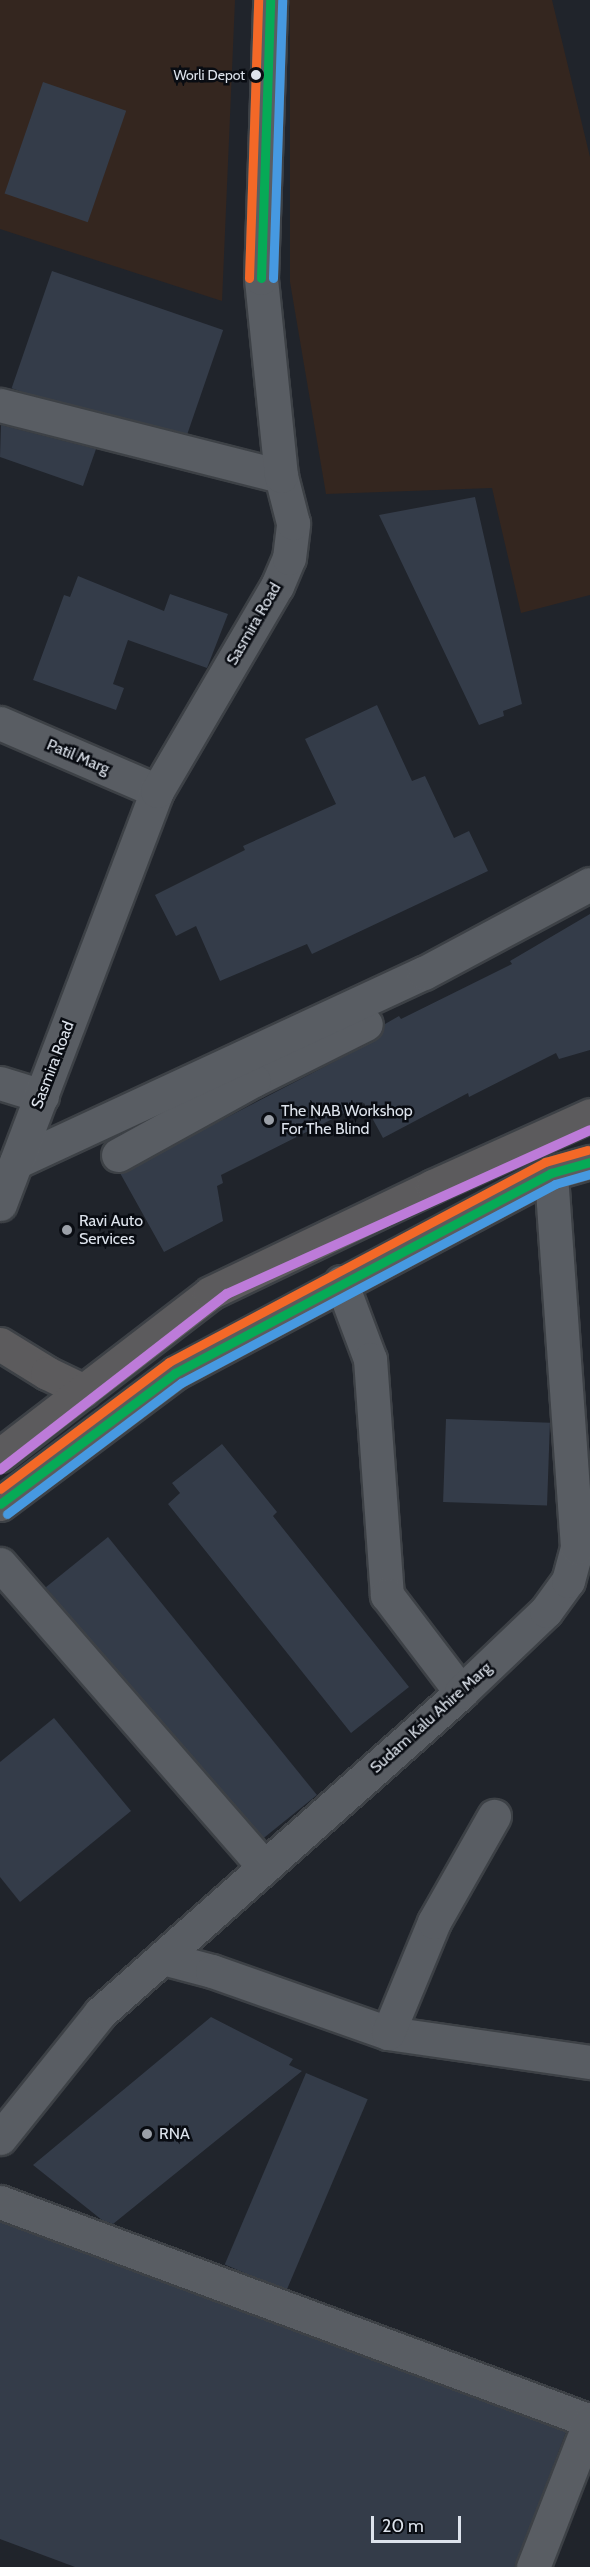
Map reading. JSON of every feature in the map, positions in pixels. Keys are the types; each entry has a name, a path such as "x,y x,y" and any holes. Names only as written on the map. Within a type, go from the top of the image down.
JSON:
{"main road":[{"path":"0,1455 210,1293 590,1114"},
{"path":"0,1504 175,1373 341,1282 551,1173 590,1162"},
{"path":"0,1344 47,1373 84,1391"}],"street":[{"name":"Sasmira Road","path":"6,1183 42,1096 157,791 277,586 289,558 293,523 280,476 261,278 270,0"},
{"path":"0,405 280,476"},
{"name":"Patil Marg","path":"0,723 157,791"},
{"path":"6,1183 249,1069 590,884"},
{"path":"118,1155 249,1069 376,1019"},
{"path":"0,1083 42,1096"},
{"name":"Sudam Kalu Ahire Marg","path":"0,2138 99,2013 461,1692 546,1611 567,1581 577,1547 551,1173"},
{"path":"341,1282 370,1359 387,1595 461,1692"},
{"path":"0,1564 264,1867"},
{"path":"388,2033 434,1922 494,1816"},
{"path":"163,1958 212,1971 388,2033 590,2062"},
{"path":"0,2202 590,2421 532,2567"}],"shaded area":[{"path":"0,0 235,0 222,301 0,229"},
{"path":"290,0 552,0 590,157 590,595 521,613 492,488 326,494 290,282"}],"building":[{"path":"43,82 126,111 88,222 5,194"},
{"path":"52,271 223,330 183,447 12,388"},
{"path":"1,425 96,449 83,486 0,457"},
{"path":"475,497 522,704 503,711 504,716 479,725 379,515"},
{"path":"78,576 164,611 170,594 228,614 207,668 128,640 113,684 124,688 116,710 33,680 64,595 70,597"},
{"path":"377,705 412,781 425,776 454,838 469,831 488,871 312,954 307,944 220,981 196,926 176,936 155,895 245,850 243,846 336,804 305,739"},
{"path":"590,914 590,1050 559,1059 556,1053 469,1097 468,1093 383,1138 364,1103 221,1175 223,1183 217,1186 223,1221 164,1252 120,1173 374,1041 382,1034 385,1024 399,1016 401,1019 512,964 510,961"},
{"path":"446,1419 550,1423 547,1506 443,1502"},
{"path":"222,1444 277,1512 273,1516 409,1687 351,1733 168,1504 180,1493 172,1483"},
{"path":"108,1537 317,1795 255,1845 46,1587"},
{"path":"54,1718 131,1811 20,1902 0,1877 0,1762"},
{"name":"RNA","path":"211,2017 293,2059 289,2065 302,2071 113,2224 102,2220 33,2165"},
{"path":"306,2073 368,2099 286,2291 225,2264"},
{"path":"0,2222 566,2432 515,2567 75,2567 0,2539"}],"transit line":[{"path":"249,278 258,0"},
{"path":"261,278 270,0"},
{"path":"273,278 282,0"},
{"path":"0,1470 227,1294 590,1130"},
{"path":"0,1489 169,1362 545,1162 587,1150"},
{"path":"0,1504 175,1373 551,1173 590,1162"},
{"path":"7,1514 181,1383 555,1184 590,1174"}],"place":[{"name":"Worli Depot","path":"256,75"},
{"name":"The NAB Workshop For The Blind","path":"269,1120"},
{"name":"Ravi Auto Services","path":"67,1230"},
{"name":"RNA","path":"147,2134"}]}
